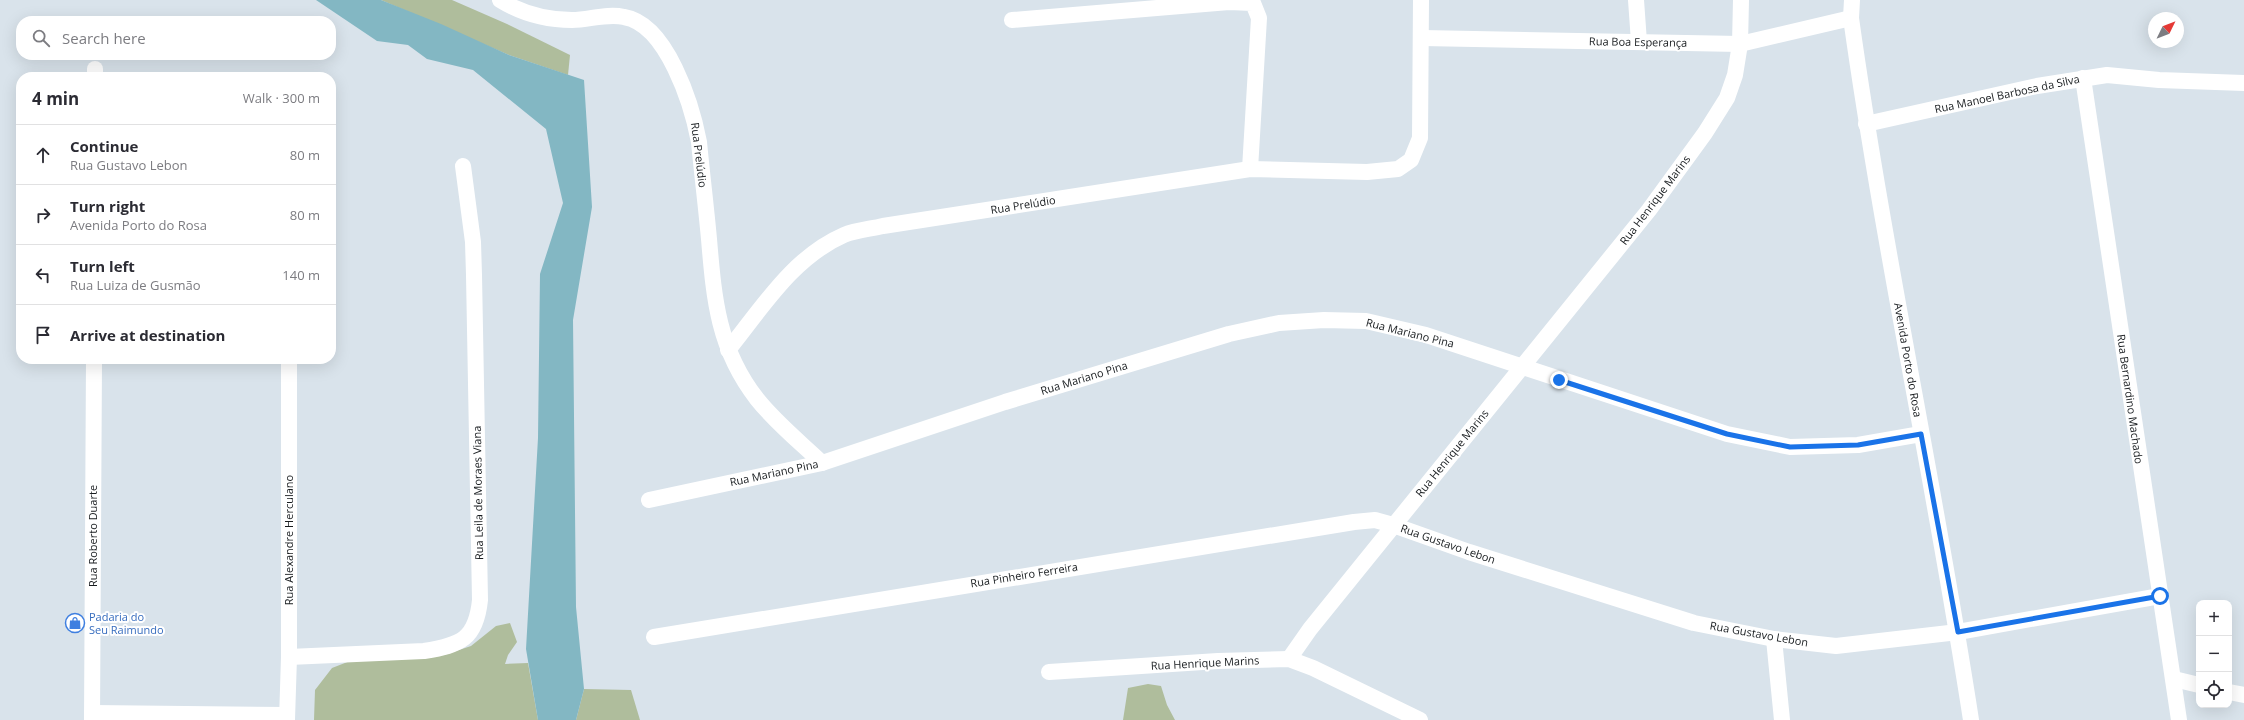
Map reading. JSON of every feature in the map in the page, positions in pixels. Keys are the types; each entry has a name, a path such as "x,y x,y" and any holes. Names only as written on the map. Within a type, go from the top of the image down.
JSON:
{"street":[{"name":"Rua Prelúdio","path":"500,0 512,8 553,18 572,20 623,16 645,26 657,40 676,71 694,117 699,142 717,309 728,350 741,375 757,398 778,423 822,463"},
{"path":"1421,0 1422,38"},
{"path":"1636,0 1639,42"},
{"name":"Rua Henrique Marins","path":"1049,672 1218,661 1289,659 1310,629 1649,210 1705,134 1727,98 1735,75 1740,44 1741,0"},
{"name":"Avenida Porto do Rosa","path":"1852,0 1851,18 1866,124 1958,632 1971,720"},
{"path":"1012,20 1229,2 1253,3 1259,18 1250,169"},
{"name":"Rua Boa Esperança","path":"1422,38 1740,44 1851,18"},
{"name":"Rua Prelúdio","path":"728,350 791,272 809,255 845,234 883,226 1250,169 1367,172 1398,169 1411,160 1420,138 1422,38"},
{"name":"Rua Manoel Barbosa da Silva","path":"1866,124 2037,86 2106,75 2159,80 2244,84"},
{"name":"Rua Bernardino Machado","path":"2083,78 2179,720"},
{"name":"Rua Leila de Moraes Viana","path":"289,657 424,651 444,648 458,643 467,637 474,628 478,617 480,592 473,249 463,166"},
{"name":"Rua Mariano Pina","path":"649,500 822,463 1005,402 1229,334 1279,323 1324,320 1366,320 1475,350 1521,368 1727,434 1790,447 1858,445 1921,434"},
{"name":"Rua Roberto Duarte","path":"94,364 92,716 287,717"},
{"name":"Rua Alexandre Herculano","path":"287,717 289,657 289,364"},
{"name":"Rua Pinheiro Ferreira","path":"654,637 1354,522 1375,520 1393,526"},
{"name":"Rua Gustavo Lebon","path":"1393,526 1469,552 1694,623 1774,639 1836,646 1958,632 2160,596"},
{"path":"1774,639 1782,720"},
{"path":"1289,659 1313,668 1420,720"},
{"path":"2174,679 2196,684"},
{"path":"2232,693 2244,695"}],"green space":[{"path":"381,0 452,0 507,24 570,55 568,75 509,55"},
{"path":"510,623 517,642 508,655 505,664 528,663 538,720 314,720 315,690 332,668 350,661 444,655 471,646 496,626"},
{"path":"1148,684 1161,686 1167,705 1175,720 1123,720 1128,688"},
{"path":"584,689 631,690 640,720 576,720"}],"water":[{"path":"316,0 381,0 441,24 509,55 584,80 592,207 573,320 576,607 584,689 576,720 538,720 526,649 538,438 540,274 563,203 546,129 473,70 427,59 408,45 377,41"}],"building":[{"name":"Padaria do Seu Raimundo","path":"69,618 81,618 81,628 68,629"}],"place":[{"name":"Padaria do Seu Raimundo","path":"75,623"}],"route":[{"path":"1559,380 1727,434 1790,447 1858,445 1921,434 1958,632 2160,596"}]}
